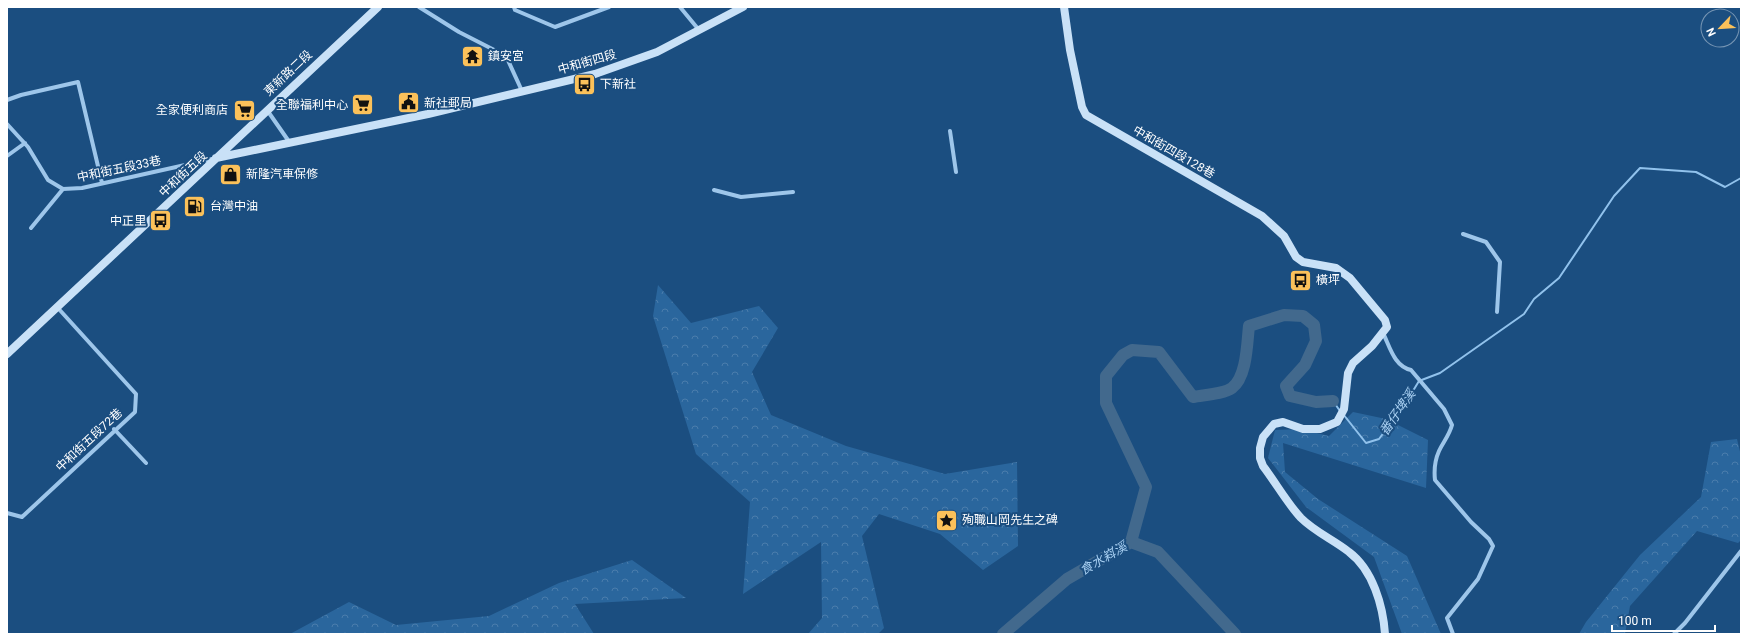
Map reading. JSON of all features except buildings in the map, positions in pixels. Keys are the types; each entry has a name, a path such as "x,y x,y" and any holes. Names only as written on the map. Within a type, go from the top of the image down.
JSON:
{"street":[{"name":"東新路二段","path":"216,158 378,7"},
{"path":"419,7 459,32 506,56 522,92"},
{"path":"514,7 515,10 555,27 608,7"},
{"path":"680,7 700,30"},
{"name":"中和街四段","path":"428,114 601,72 657,52 744,7"},
{"name":"中和街四段128巷","path":"1064,7 1070,50 1082,107 1086,115 1262,216 1284,236 1296,257 1303,262 1336,268 1350,278 1382,314 1387,327 1384,333"},
{"path":"7,100 20,94 78,82 102,184"},
{"path":"267,110 290,143"},
{"name":"中和街五段","path":"7,354 216,158 428,114"},
{"name":"中和街五段33巷","path":"7,124 24,143 48,180 63,189 82,188 102,184 216,158"},
{"path":"950,131 956,172"},
{"path":"7,156 24,143"},
{"path":"31,228 63,189"},
{"path":"714,190 741,197 793,192"},
{"path":"1463,234 1486,242 1500,262 1497,312"},
{"name":"中和街五段72巷","path":"7,513 22,517 114,429 135,412 136,394 57,307"},
{"path":"1385,634 1381,608 1371,582 1362,566 1349,552 1310,526 1301,518 1264,466 1260,458 1263,437 1274,424 1283,422 1304,429 1320,429 1337,422 1344,409 1348,373 1353,363 1384,333 1398,363 1411,370 1444,409 1452,425 1449,436 1439,451 1434,471 1434,480 1471,522 1490,539 1493,546 1478,579 1447,618 1453,634"},
{"path":"114,429 146,463"},
{"path":"1674,634 1685,623 1741,551"}],"green space":[{"path":"658,285 691,323 759,306 778,328 752,372 771,415 846,446 945,474 1017,462 1018,546 983,570 940,534 879,514 862,536 884,628 878,634 808,634 822,618 821,542 743,594 750,502 696,454 653,316"},
{"path":"1353,412 1386,419 1428,440 1426,488 1283,443 1285,472 1318,499 1407,556 1441,634 1402,634 1374,557 1306,507 1268,458 1275,430 1300,429 1329,436"},
{"path":"1737,439 1741,456 1741,540 1738,543 1697,531 1630,606 1625,634 1579,634 1586,622 1640,555 1701,497 1711,442"},
{"path":"632,560 686,598 575,604 594,634 290,634 349,602 396,625 489,616 559,583"}],"waterway":[{"name":"番仔埤溪","path":"1343,414 1366,443 1379,439 1405,404 1419,381 1440,373 1524,314 1534,299 1559,278 1614,196 1640,168 1696,172 1725,187 1741,178"},
{"name":"番仔埤溪","path":"1131,542 1146,487 1106,403 1106,376 1123,355 1132,350 1159,352 1193,397 1219,393 1232,388 1241,376 1247,350 1249,326 1284,315 1303,316 1314,325 1316,341 1305,365 1286,386 1290,396 1316,402 1333,401"},
{"name":"番仔埤溪","path":"1333,401 1340,411"},
{"name":"食水嵙溪","path":"1003,634 1067,579 1131,542 1158,552 1235,634"}],"place":[{"name":"鎮安宮","path":"472,56"},
{"name":"下新社","path":"584,84"},
{"name":"新社郵局","path":"408,103"},
{"name":"全聯福利中心","path":"363,105"},
{"name":"全家便利商店","path":"244,110"},
{"name":"新隆汽車保修","path":"230,174"},
{"name":"台灣中油","path":"195,206"},
{"name":"中正里","path":"161,221"},
{"name":"橫坪","path":"1300,280"},
{"name":"殉職山岡先生之碑","path":"946,520"}]}
